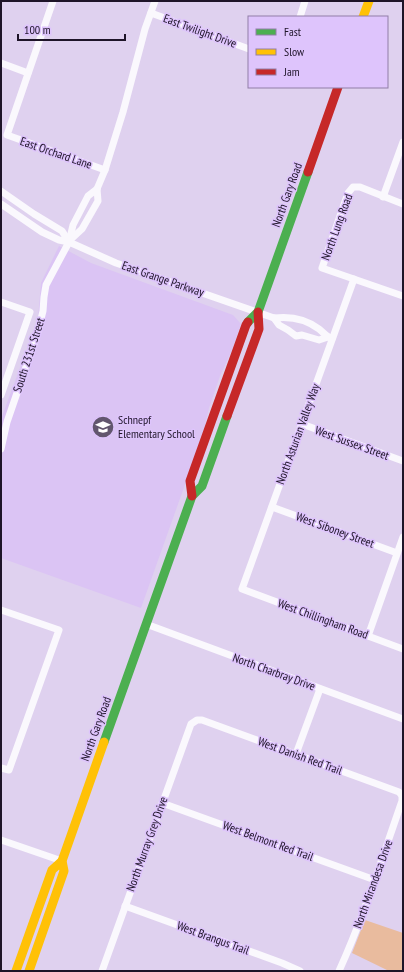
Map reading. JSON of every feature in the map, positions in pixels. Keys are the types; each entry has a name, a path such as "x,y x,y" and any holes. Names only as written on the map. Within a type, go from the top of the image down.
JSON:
{"main road":[{"path":"363,16 369,1"},
{"name":"North Gary Road","path":"28,971 64,871 62,861 192,496 202,486 249,358 259,329 258,312 338,88"},
{"name":"North Gary Road","path":"192,496 190,481 246,325 258,312"},
{"path":"16,971 52,870 62,861"}],"street":[{"path":"1,63 28,73 53,1"},
{"name":"South 231st Street","path":"69,242 82,229 98,201 97,189 105,170 123,112 143,36 156,1"},
{"path":"300,16 305,1"},
{"name":"East Twilight Drive","path":"151,13 248,49"},
{"name":"East Orchard Lane","path":"28,73 6,136 105,170"},
{"path":"403,142 383,197 403,204"},
{"name":"North Lung Road","path":"354,279 322,268 348,194 353,187 360,188 383,197"},
{"name":"South 231st Street","path":"1,449 7,422 37,335 43,311 46,285 69,242 73,225 88,196 97,189"},
{"name":"East Grange Parkway","path":"1,191 62,231 69,242"},
{"name":"East Grange Parkway","path":"1,204 42,232 59,240 69,242 116,263 274,318"},
{"path":"354,279 403,296"},
{"name":"North Asturian Valley Way","path":"242,590 302,424 330,338 354,279"},
{"name":"South 231st Street","path":"1,302 30,312 1,395"},
{"path":"283,317 301,319 318,328 330,338 319,340 302,335 296,336 279,325 274,318 283,317"},
{"path":"302,335 307,329 307,323"},
{"name":"West Sussex Street","path":"302,424 403,461"},
{"name":"West Siboney Street","path":"272,507 397,553"},
{"path":"368,636 403,538"},
{"name":"West Chillingham Road","path":"242,590 403,649"},
{"path":"1,610 59,630 9,770 1,768"},
{"name":"North Charbray Drive","path":"146,624 403,719"},
{"path":"296,754 320,689"},
{"name":"West Danish Red Trail","path":"197,720 202,720 399,792 402,796"},
{"name":"North Murray Grey Drive","path":"102,971 191,724 197,720"},
{"name":"North Mirandesa Drive","path":"339,971 375,880 402,802 402,796"},
{"name":"West Belmont Red Trail","path":"162,802 375,880"},
{"path":"1,840 62,861"},
{"name":"West Brangus Trail","path":"125,906 282,963 300,971"}],"shaded area":[{"name":"Schnepf Elementary School","path":"59,246 91,263 233,315 241,324 232,350 220,376 209,408 203,434 141,608 1,558 1,419 38,319 41,283"},
{"path":"365,920 403,933 403,971 389,971 352,953"}],"traffic: fast":[{"path":"248,322 258,312 308,172"},
{"path":"104,742 192,496 202,486 227,416"}],"traffic: slow":[{"path":"363,16 369,1"},
{"path":"29,971 64,871 62,861 104,742"},
{"path":"16,971 52,870 62,861"}],"traffic: jam":[{"path":"308,172 338,88"},
{"path":"227,416 259,329 258,312"},
{"path":"192,496 190,481 248,322"}],"place":[{"name":"Schnepf Elementary School","path":"103,427"}]}
